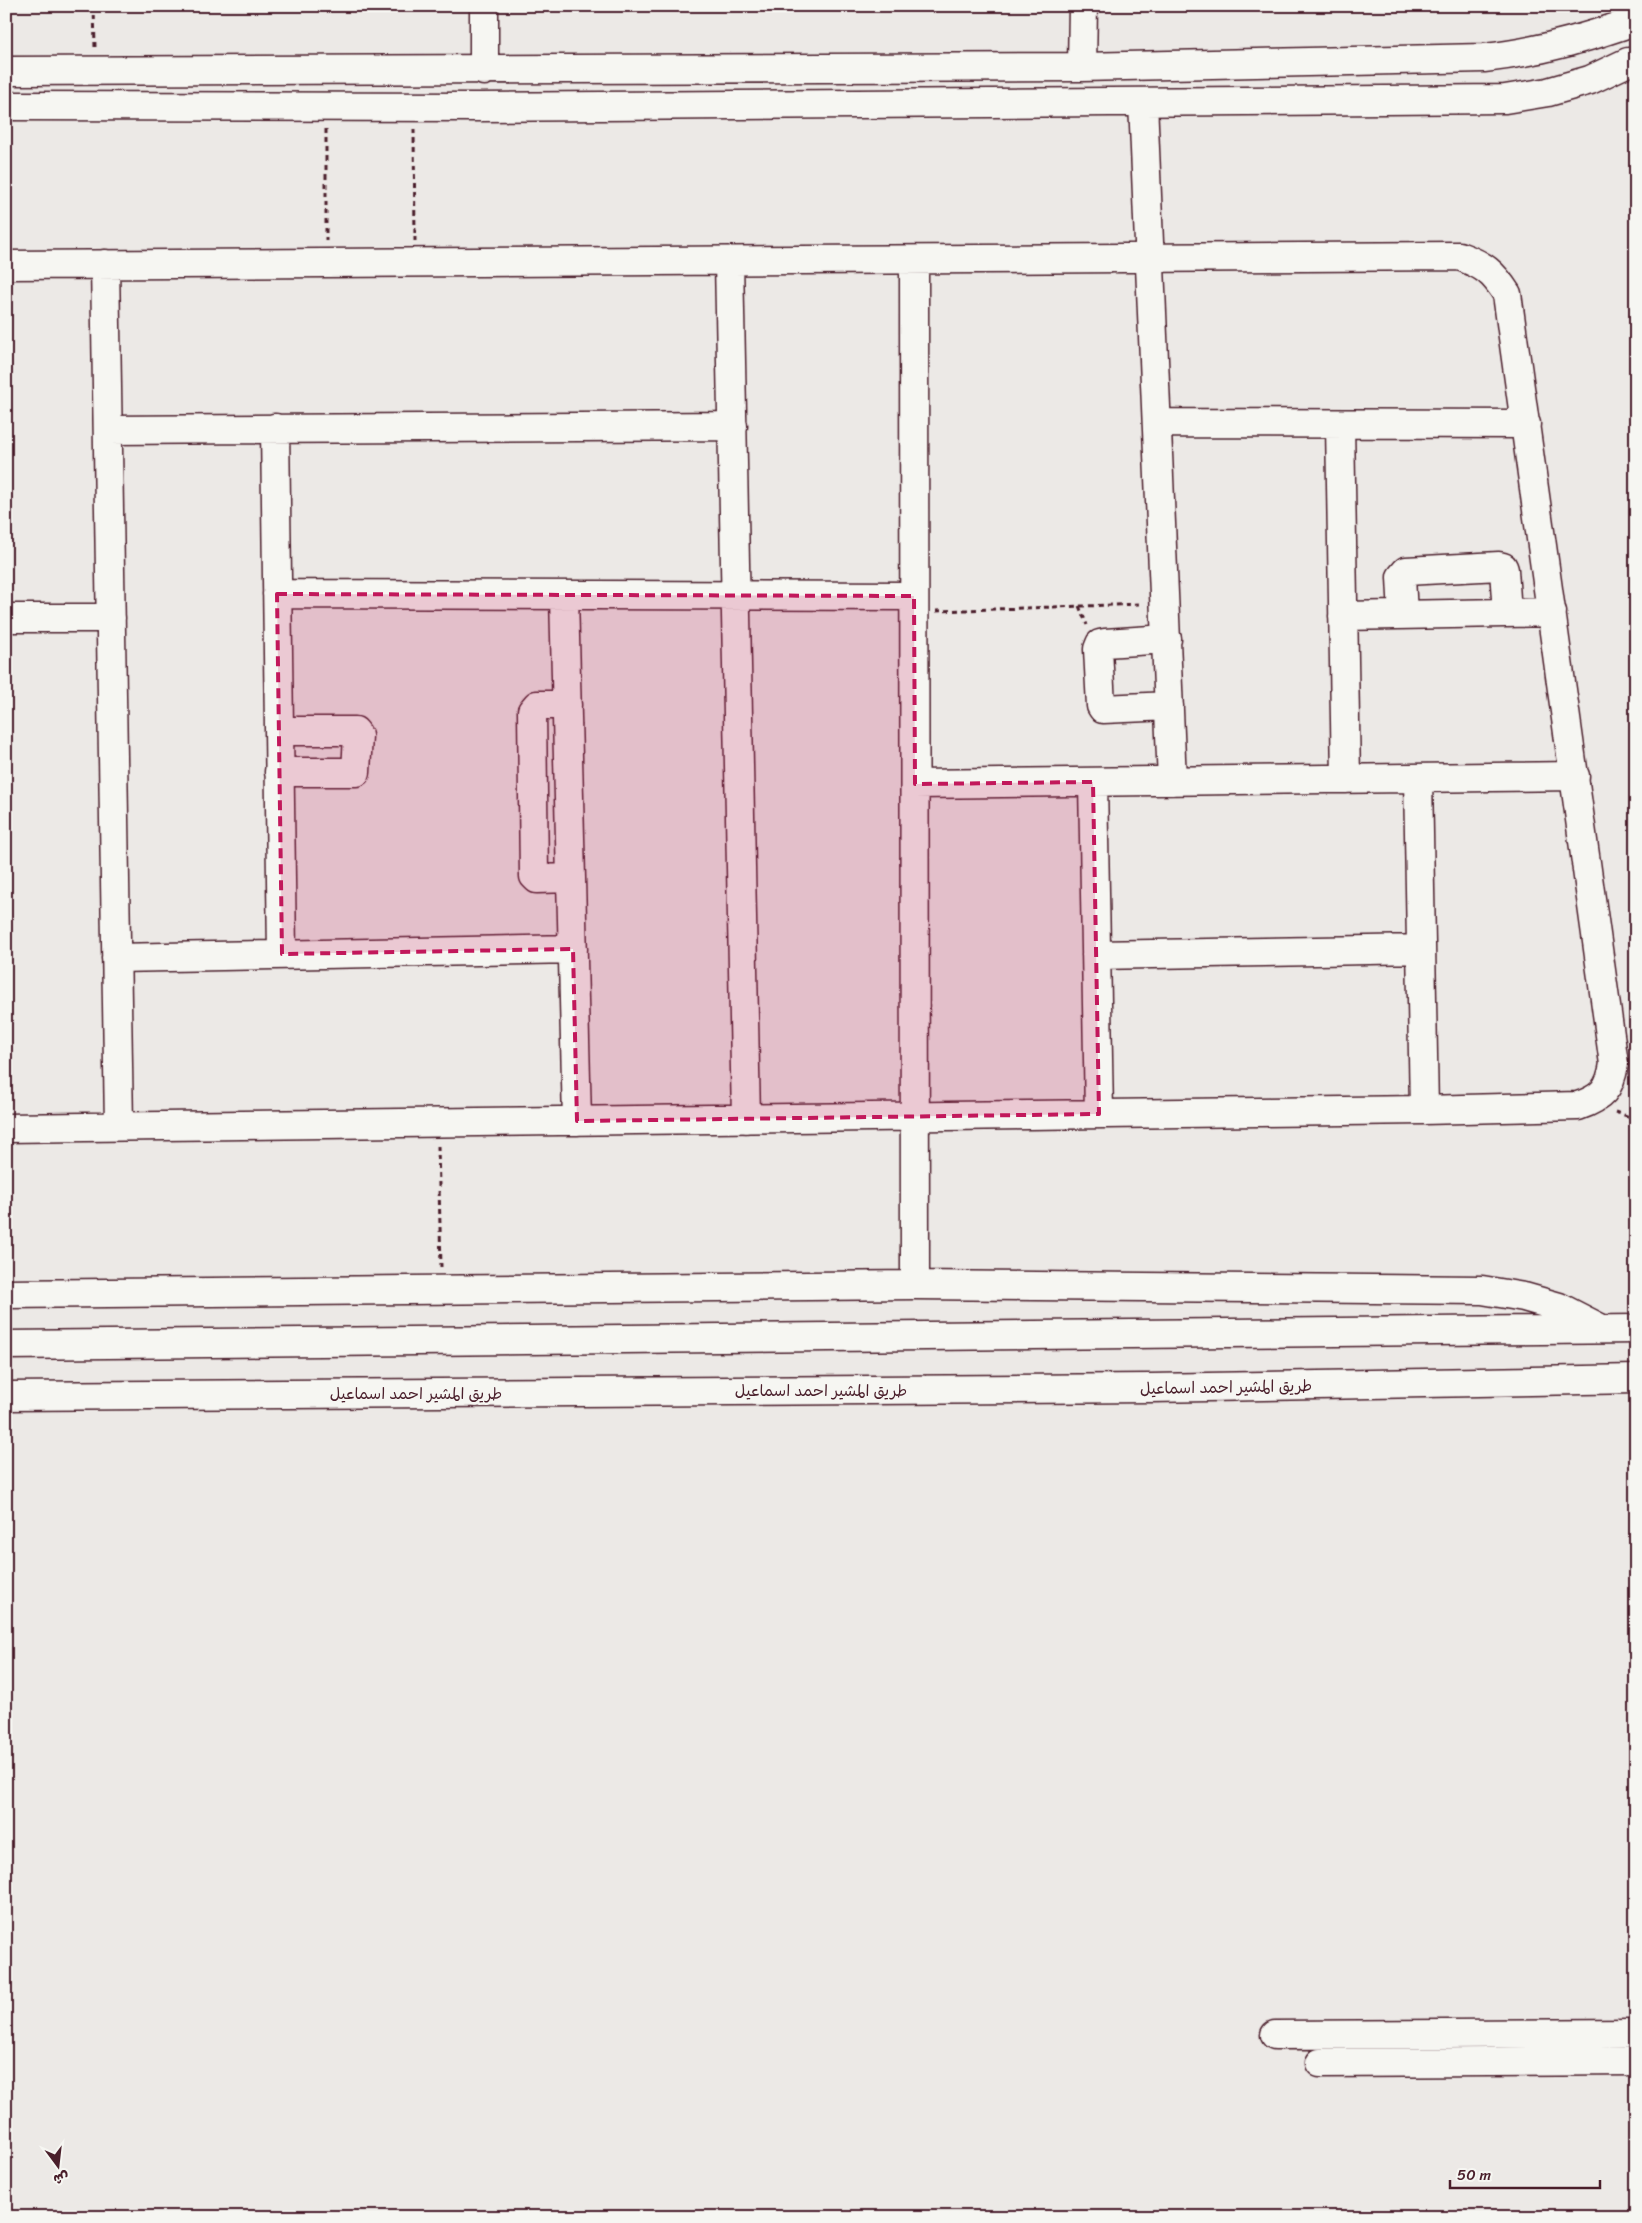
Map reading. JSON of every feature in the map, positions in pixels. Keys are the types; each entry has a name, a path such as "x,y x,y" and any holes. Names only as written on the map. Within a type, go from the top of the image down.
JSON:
{"street":[{"path":"484,6 484,71"},
{"path":"1082,67 1083,6"},
{"path":"6,71 484,71 1082,67 1484,58 1518,55 1550,48 1630,16"},
{"path":"6,106 414,106 1505,99 1548,92 1633,68 1623,50 1621,38 1630,16"},
{"path":"1143,102 1172,781"},
{"path":"6,265 1459,256 1479,263 1496,276 1507,294 1614,1064 1612,1079 1604,1092 1592,1101 1578,1106 1424,1110 6,1128"},
{"path":"914,260 915,1285"},
{"path":"730,261 746,1119"},
{"path":"106,264 119,1126"},
{"path":"1158,423 1526,424"},
{"path":"1340,424 1346,779"},
{"path":"108,430 733,426"},
{"path":"275,428 282,954"},
{"path":"1403,615 1401,576 1406,571 1499,566 1503,567 1504,570 1507,613"},
{"path":"277,594 736,596 914,604"},
{"path":"564,596 577,1121"},
{"path":"1343,616 1552,612"},
{"path":"6,618 111,618"},
{"path":"1167,639 1105,643 1100,644 1098,648 1101,706 1103,709 1169,706"},
{"path":"567,705 537,705 532,710 534,876 537,879 571,878"},
{"path":"279,731 355,732 358,735 356,772 279,772"},
{"path":"915,784 1575,776"},
{"path":"1418,778 1424,1110"},
{"path":"1093,782 1099,1114"},
{"path":"1096,955 1421,949"},
{"path":"116,958 573,950"},
{"path":"6,1294 915,1285 1482,1290 1524,1297 1559,1307 1602,1329"},
{"path":"6,1345 1636,1329"},
{"name":"طريق المشير احمد اسماعيل","path":"6,1396 1142,1388 1636,1380"},
{"path":"1275,2035 1636,2033"},
{"path":"1320,2063 1636,2061"}],"path":[{"path":"94,6 95,71"},
{"path":"326,106 327,264"},
{"path":"414,106 415,263"},
{"path":"914,604 1165,604"},
{"path":"438,1122 441,1290"}],"highlighted area":[{"path":"277,594 914,596 915,784 1093,782 1099,1114 577,1121 573,949 282,954"}]}
